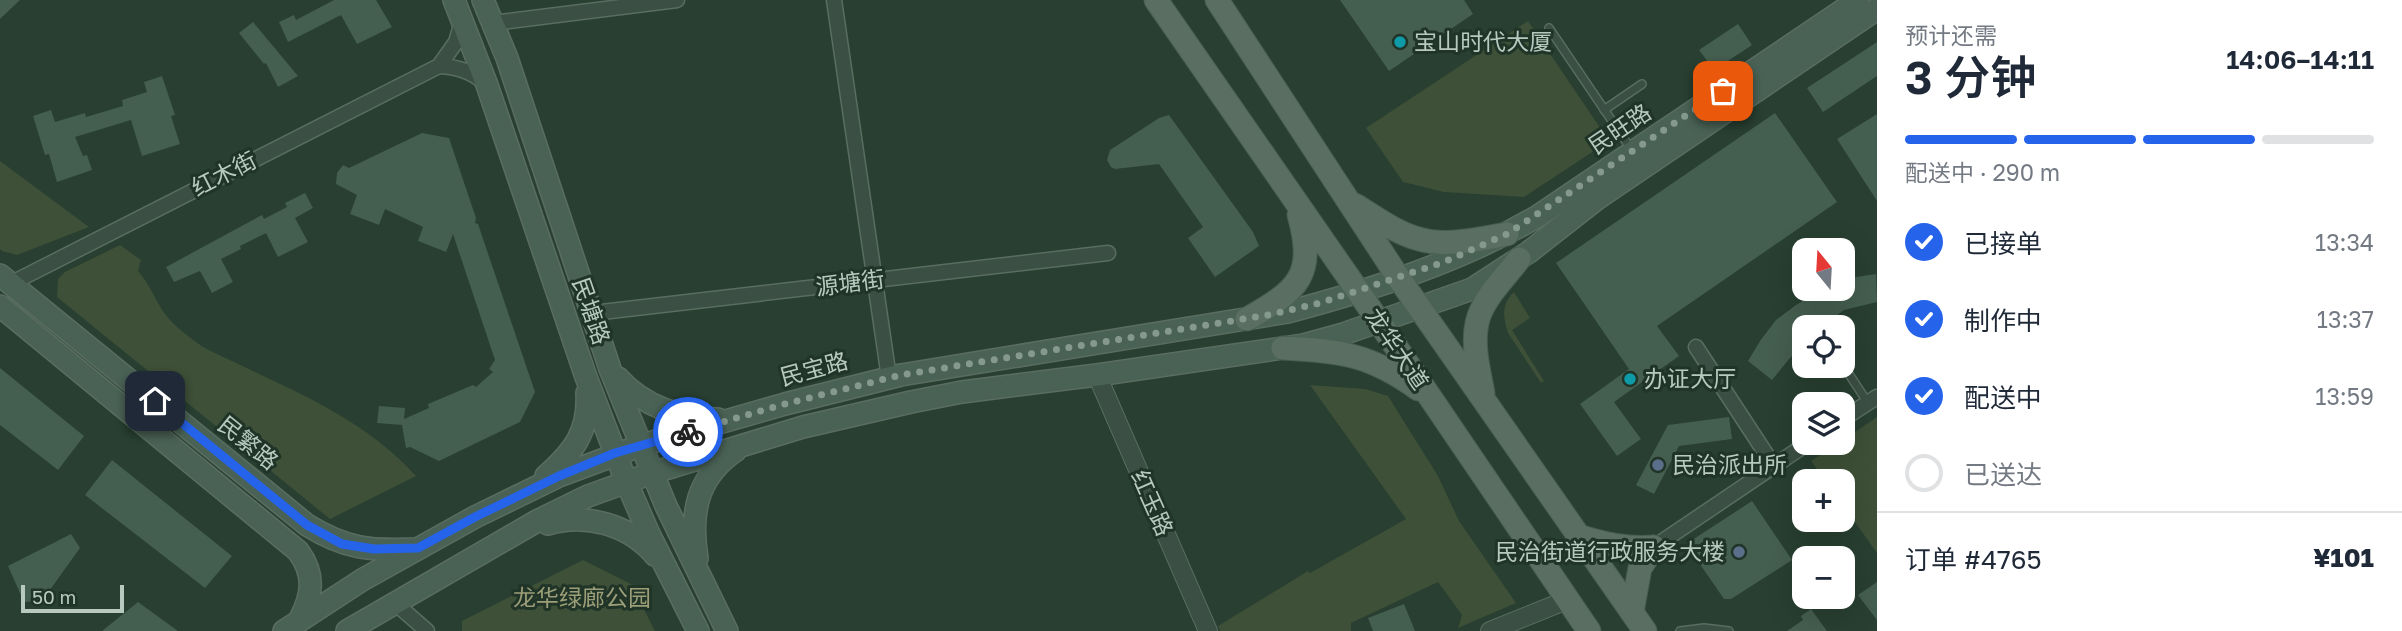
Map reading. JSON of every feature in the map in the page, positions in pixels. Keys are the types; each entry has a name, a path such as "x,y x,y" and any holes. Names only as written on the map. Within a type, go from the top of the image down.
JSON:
{"main road":[{"name":"民塘路","path":"483,0 507,58 610,369 652,472 727,631"},
{"name":"龙华大道","path":"1156,0 1589,631"},
{"name":"龙华大道","path":"1217,0 1398,277 1638,622"},
{"name":"民旺路","path":"1398,277 1455,258 1507,234 1858,0"},
{"name":"民塘路","path":"458,9 615,453 665,566 698,631"},
{"name":"民旺路","path":"1419,307 1472,289 1519,259 1598,198 1877,9"},
{"path":"1247,319 1287,294 1303,268 1307,251 1296,201"},
{"path":"1348,201 1397,230 1419,239 1448,242 1507,234"},
{"path":"1484,400 1477,356 1478,322 1492,296 1519,259"},
{"name":"民宝路","path":"292,625 418,548 530,490 615,453 889,378 953,365 1288,312 1398,277"},
{"name":"民繁路","path":"5,279 307,525 342,544 358,548 418,548"},
{"path":"0,306 298,551 306,563 311,582 309,601 292,625"},
{"path":"347,631 515,533 588,496 652,472 803,427 911,401 1283,348 1343,334 1419,307"},
{"path":"1283,348 1356,355 1389,369 1430,398"},
{"path":"610,369 628,389 643,400 666,410 704,419 734,419"},
{"path":"530,490 556,467 580,438 587,417 586,377"},
{"path":"702,581 694,523 696,506 703,486 716,468 745,444"},
{"path":"515,533 564,519 597,520 637,539 665,566"},
{"path":"1578,536 1603,544 1654,547"},
{"path":"1638,622 1640,568 1654,547"}],"street":[{"path":"493,23 677,0"},
{"path":"834,0 889,378"},
{"path":"458,9 456,42 439,65 463,70 475,75 487,85"},
{"name":"红木街","path":"5,279 439,65"},
{"name":"源塘街","path":"593,313 1108,253"},
{"path":"1696,347 1774,466"},
{"name":"红玉路","path":"1097,375 1208,631"},
{"path":"1855,411 1872,400"},
{"path":"1654,547 1792,454"},
{"path":"1490,631 1567,600"},
{"path":"394,602 427,631"}],"lane":[{"path":"1549,28 1633,152"},
{"path":"1604,110 1642,84"},
{"path":"1854,378 1872,400"},
{"path":"1679,631 1704,628 1729,631"}],"green space":[{"path":"1528,21 1609,141 1524,197 1444,192 1403,182 1366,128"},
{"path":"0,161 89,227 17,255 2,251"},
{"path":"120,245 141,260 138,271 165,314 188,336 203,347 288,387 343,417 394,454 416,476 330,519 57,297 58,279 65,272"},
{"path":"1514,292 1530,318 1512,330 1544,381 1541,383 1508,333 1504,311"},
{"path":"1310,385 1365,389 1388,396 1438,476 1459,521 1516,603 1458,628 1462,615 1438,582 1351,623 1351,631 1220,631 1218,626 1308,571 1310,573 1406,519"},
{"path":"1877,417 1877,553 1855,522 1855,469 1817,469 1811,461 1820,455 1855,455 1855,432"},
{"name":"龙华绿廊公园","path":"583,560 631,584 655,631 462,631 462,621"}],"building":[{"path":"0,0 20,0 0,19"},
{"path":"334,0 376,0 392,27 357,44 341,15 288,42 279,22 294,15 296,20"},
{"name":"宝山时代大厦","path":"1340,0 1464,0 1473,14 1389,71"},
{"path":"253,22 298,76 278,87 266,63 264,64 239,33"},
{"path":"1738,24 1752,45 1714,70 1699,50"},
{"path":"1877,42 1877,76 1823,112 1807,88"},
{"path":"162,76 175,115 171,116 180,144 142,156 131,120 75,137 83,156 87,155 92,170 57,182 33,116 51,110 55,122 85,113 86,117 123,106 122,100 147,92 144,82"},
{"path":"1775,113 1837,202 1657,326 1679,356 1614,402 1641,439 1617,456 1580,404 1629,369 1556,263"},
{"path":"1877,114 1877,201 1837,139"},
{"path":"1169,115 1253,232 1259,246 1215,277 1188,238 1203,227 1159,164 1115,169 1107,160 1110,150 1159,118"},
{"path":"422,133 449,138 476,218 475,223 478,224 535,392 520,422 439,461 410,447 406,448 402,425 377,423 379,406 405,408 404,419 429,408 428,404 473,385 476,387 493,372 489,369 495,360 453,234 446,252 418,241 423,227 385,209 379,225 350,214 357,195 336,184 337,173 343,165 349,168"},
{"path":"305,193 313,208 295,218 308,242 278,257 266,233 240,246 241,249 221,259 233,282 212,293 200,271 174,282 166,267 262,215 264,219 287,207 285,203"},
{"path":"1876,274 1877,302 1844,310 1837,315 1792,315 1792,356 1772,380 1748,361 1776,320 1803,301 1855,301 1855,277"},
{"path":"0,368 84,436 58,470 0,425"},
{"name":"民治派出所","path":"1729,417 1732,439 1679,446 1654,494 1636,485 1668,425"},
{"path":"112,460 232,556 205,588 85,495"},
{"name":"民治街道行政服务大楼","path":"1752,501 1792,560 1731,599 1724,599 1686,544"},
{"path":"71,534 80,548 42,601 24,602 8,566"},
{"path":"1877,582 1877,620 1858,595"},
{"path":"138,602 178,631 102,631"},
{"path":"1404,604 1415,631 1373,631 1368,618"},
{"path":"1811,609 1827,631 1787,631 1803,620 1801,616"}],"way so far":[{"path":"688,432 901,375 1288,312 1358,291 1444,262 1507,234 1538,216 1723,91"}],"place":[{"name":"宝山时代大厦","path":"1400,42"},
{"name":"办证大厅","path":"1630,379"},
{"name":"民治派出所","path":"1658,465"},
{"name":"民治街道行政服务大楼","path":"1739,552"}],"route":[{"path":"155,401 307,525 342,544 374,549 418,548 559,476 615,453 688,432"}]}
